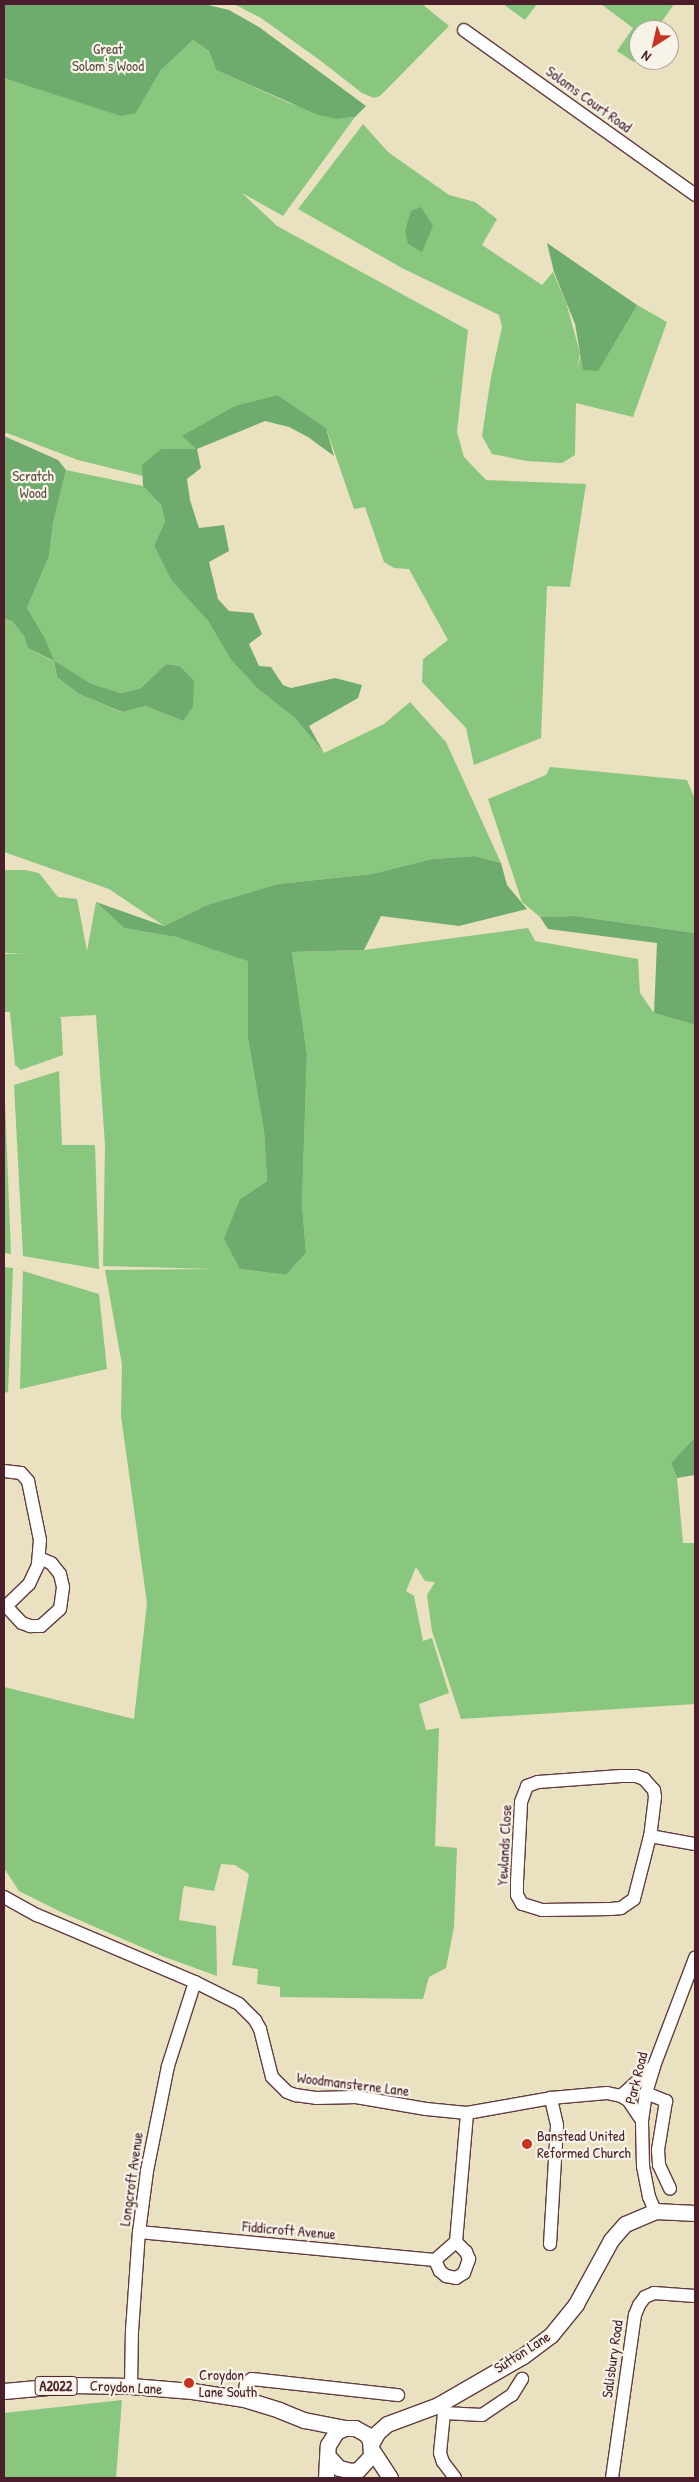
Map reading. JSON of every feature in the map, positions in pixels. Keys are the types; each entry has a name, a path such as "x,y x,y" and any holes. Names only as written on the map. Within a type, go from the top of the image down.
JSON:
{"main road":[{"path":"656,2211 695,2213"},
{"name":"Sutton Lane","path":"350,2428 441,2409 523,2356 551,2335 576,2304 611,2240 625,2224 656,2211"},
{"name":"Croydon Lane","path":"4,2391 70,2385 131,2386 192,2391 244,2399 304,2420 350,2428"},
{"name":"Sutton Lane","path":"372,2447 382,2428 400,2418"},
{"name":"Croydon Lane","path":"304,2420 318,2431 328,2451"},
{"path":"326,2478 328,2451 336,2432 350,2428 366,2434 390,2478"},
{"path":"347,2473 367,2463 372,2447"},
{"path":"328,2451 339,2468 347,2473 370,2471 382,2478"}],"street":[{"name":"Soloms Court Road","path":"464,30 695,195"},
{"path":"4,1471 21,1473 28,1481 37,1520 39,1558 30,1584 5,1607 22,1623 30,1626 41,1626 60,1609 63,1586 60,1574 52,1563 39,1558"},
{"name":"Yewlands Close","path":"621,1776 636,1776 644,1779 654,1790 656,1797 650,1836 634,1898 629,1905 621,1908 542,1910 522,1904 517,1895 521,1802 527,1786 538,1782 621,1776"},
{"path":"650,1836 695,1844"},
{"name":"Woodmansterne Lane","path":"4,1897 37,1915 195,1982 239,2004 255,2020 260,2029 272,2077 286,2092 316,2098 356,2098 426,2110 466,2113 596,2092 621,2096"},
{"name":"Park Road","path":"656,2211 649,2197 643,2166 642,2122 646,2093 654,2066 695,1958"},
{"name":"Longcroft Avenue","path":"131,2386 132,2331 139,2232 147,2171 158,2107 178,2032 195,1982"},
{"path":"642,2122 628,2100 621,2096 654,2066"},
{"path":"646,2093 666,2101 658,2150 659,2165 670,2189"},
{"path":"550,2244 557,2125 551,2098"},
{"path":"456,2242 466,2252 469,2259 464,2273 456,2278 446,2276 440,2271 435,2260 456,2242 466,2113"},
{"path":"643,2166 659,2165"},
{"name":"Fiddicroft Avenue","path":"139,2232 435,2260"},
{"name":"Salisbury Road","path":"612,2478 635,2315 639,2305 644,2297 654,2293 695,2296"},
{"path":"244,2399 246,2383 252,2379 398,2395"},
{"path":"455,2478 443,2462 440,2453 441,2409 482,2415 512,2395 522,2379"}],"green space":[{"name":"Great Solom's Wood","path":"4,4 204,4 229,10 259,27 366,106 355,117 338,119 318,115 216,70 209,51 193,40 161,70 136,113 121,116 4,78"},
{"path":"234,4 422,4 449,26 380,96 374,98 362,93 261,18"},
{"path":"503,4 537,4 525,20"},
{"path":"601,4 674,4 663,20 629,20 629,25"},
{"path":"629,34 629,59 617,51"},
{"path":"193,40 209,51 216,70 289,103 338,119 355,117 283,216 242,193 277,226 468,330 457,432 464,457 486,480 586,484 570,587 547,586 541,738 474,765 466,728 422,682 423,659 448,640 409,569 394,568 384,562 365,507 354,509 326,428 278,395 183,437 197,449 142,465 143,476 78,460 7,433 4,435 4,78 136,113 161,70"},
{"path":"363,124 388,152 449,195 475,202 497,219 482,245 542,285 553,272 566,302 580,353 577,370 582,350 599,329 637,305 667,322 633,417 576,403 575,455 562,463 527,461 492,454 482,436 491,377 502,327 499,315 402,268 298,209"},
{"path":"421,207 433,226 422,252 408,244 405,231 411,211"},
{"path":"547,243 637,305 598,371 583,370 575,324 554,272"},
{"path":"278,395 326,428 334,456 308,437 289,427 265,421 197,449 201,468 187,479 190,500 199,528 224,525 229,551 209,562 218,599 229,611 253,613 262,634 249,644 259,666 271,667 283,685 291,688 335,678 362,685 358,698 309,726 324,753 295,718 258,689 231,660 208,621 171,580 154,546 165,521 161,505 143,486 142,465 161,449 196,449 182,436 235,406"},
{"name":"Scratch Wood","path":"4,436 58,460 66,470 53,524 49,556 27,608 45,638 54,661 28,648 24,636 12,621 4,619"},
{"path":"66,470 143,486 161,505 165,521 154,546 171,580 208,621 231,660 258,689 295,718 324,753 384,724 410,702 446,742 501,863 475,856 432,859 372,874 278,884 207,905 164,926 109,889 4,852 4,619 12,621 24,636 28,648 53,661 45,638 27,608 49,556 53,524","holes":["54,662 92,684 121,693 141,688 166,664 180,666 194,680 183,721 146,706 121,712 79,694 57,677"]},
{"path":"54,661 92,684 121,693 141,688 166,664 180,666 194,680 193,707 183,721 146,706 122,712 79,694 57,677"},
{"path":"550,767 687,780 695,799 695,933 575,916 540,917 522,902 488,799 546,775"},
{"path":"475,856 501,863 507,885 527,909 459,926 381,916 364,950 292,952 307,1054 302,1203 306,1253 286,1275 240,1269 224,1239 240,1199 267,1181 264,1131 248,1039 248,961 176,937 124,928 96,902 164,926 207,905 278,884 372,874 432,859"},
{"path":"4,870 25,870 39,873 58,897 77,899 87,951 96,902 124,928 176,937 248,960 248,1039 264,1131 267,1181 240,1199 240,1269 286,1275 306,1253 302,1203 307,1054 292,952 364,950 528,928 535,941 638,959 640,993 654,1013 695,1025 695,1437 671,1463 677,1478 683,1543 695,1543 695,1704 461,1719 432,1631 427,1595 435,1582 425,1581 416,1567 406,1591 414,1596 423,1641 432,1638 449,1693 419,1704 426,1730 439,1728 435,1846 457,1848 454,1927 446,1968 429,1977 423,1999 280,1997 280,1987 257,1984 258,1969 232,1965 249,1874 235,1865 221,1864 214,1891 184,1886 183,1890 179,1920 216,1926 217,1976 162,1956 63,1913 19,1891 4,1868 4,1687 134,1719 147,1603 121,1416 122,1365 105,1270 215,1269 103,1266 105,1145 96,1015 59,1017 61,1018 63,1055 21,1070 15,1065 10,1012 4,1012 4,954 25,953 4,953"},
{"path":"575,916 695,933 695,1025 654,1013 657,943 548,929 540,917"},
{"path":"59,1071 62,1145 95,1145 99,1269 23,1256 14,1085"},
{"path":"4,1100 5,1102 11,1254 4,1253"},
{"path":"4,1267 13,1268 8,1392 4,1393"},
{"path":"23,1271 99,1294 107,1369 20,1389"},
{"path":"695,1437 695,1475 677,1478 671,1463"},
{"path":"122,2400 116,2478 4,2478 4,2413"}],"place":[{"name":"Banstead United Reformed Church","path":"527,2144"},
{"name":"Croydon Lane South","path":"189,2383"}]}
